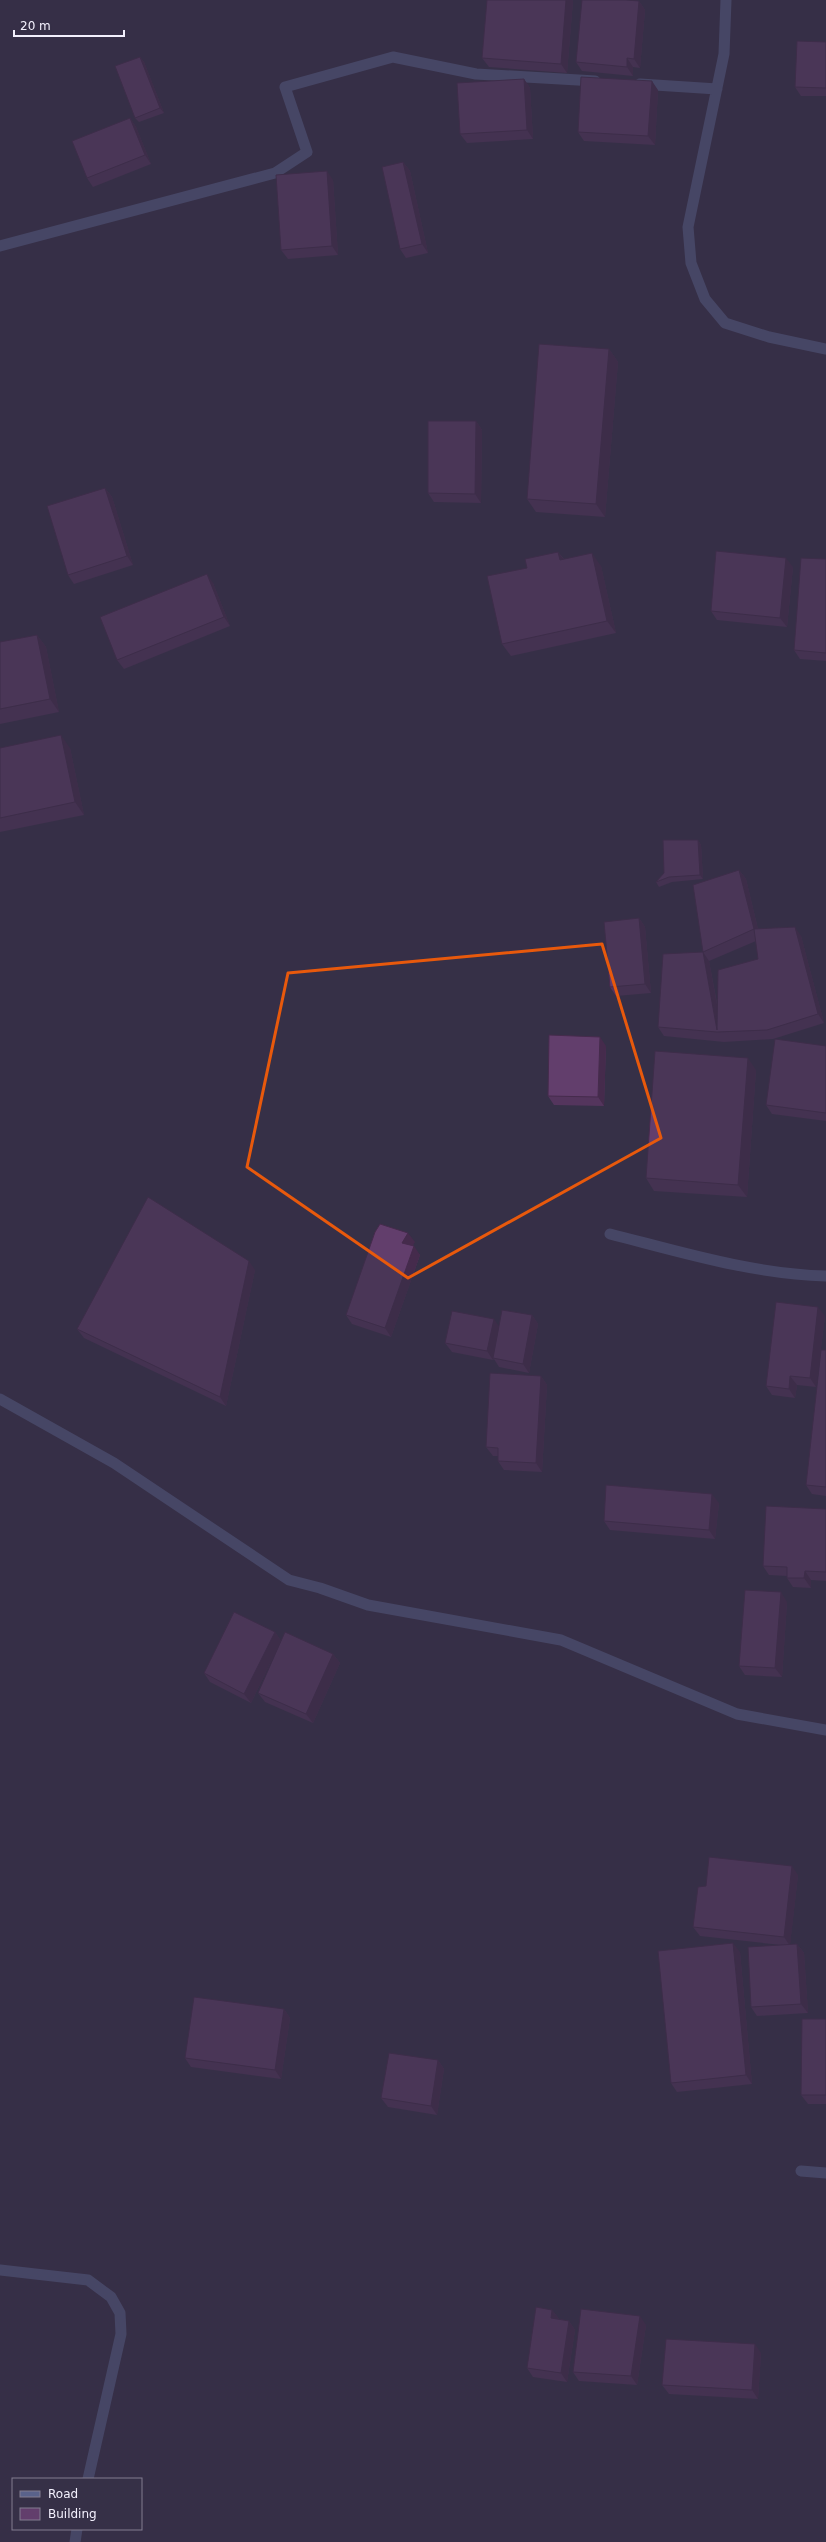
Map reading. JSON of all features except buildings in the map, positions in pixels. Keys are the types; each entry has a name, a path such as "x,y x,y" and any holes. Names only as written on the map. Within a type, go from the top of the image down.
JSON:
{"street":[{"path":"726,0 724,54 688,227 691,263 705,299 725,323 769,337 826,349"},
{"path":"0,246 275,173 307,152 285,87 372,63 393,58 476,74 608,82"},
{"path":"631,83 717,88"},
{"path":"610,1234 731,1265 804,1275 826,1276"},
{"path":"0,1399 114,1463 289,1580 320,1588 368,1605 561,1640 738,1714 826,1730"},
{"path":"801,2171 826,2173"},
{"path":"0,2270 88,2280 111,2297 120,2313 121,2334 88,2478"},
{"path":"75,2542 77,2530"}],"highlighted area":[{"path":"602,944 661,1138 408,1278 247,1167 288,973"}]}
